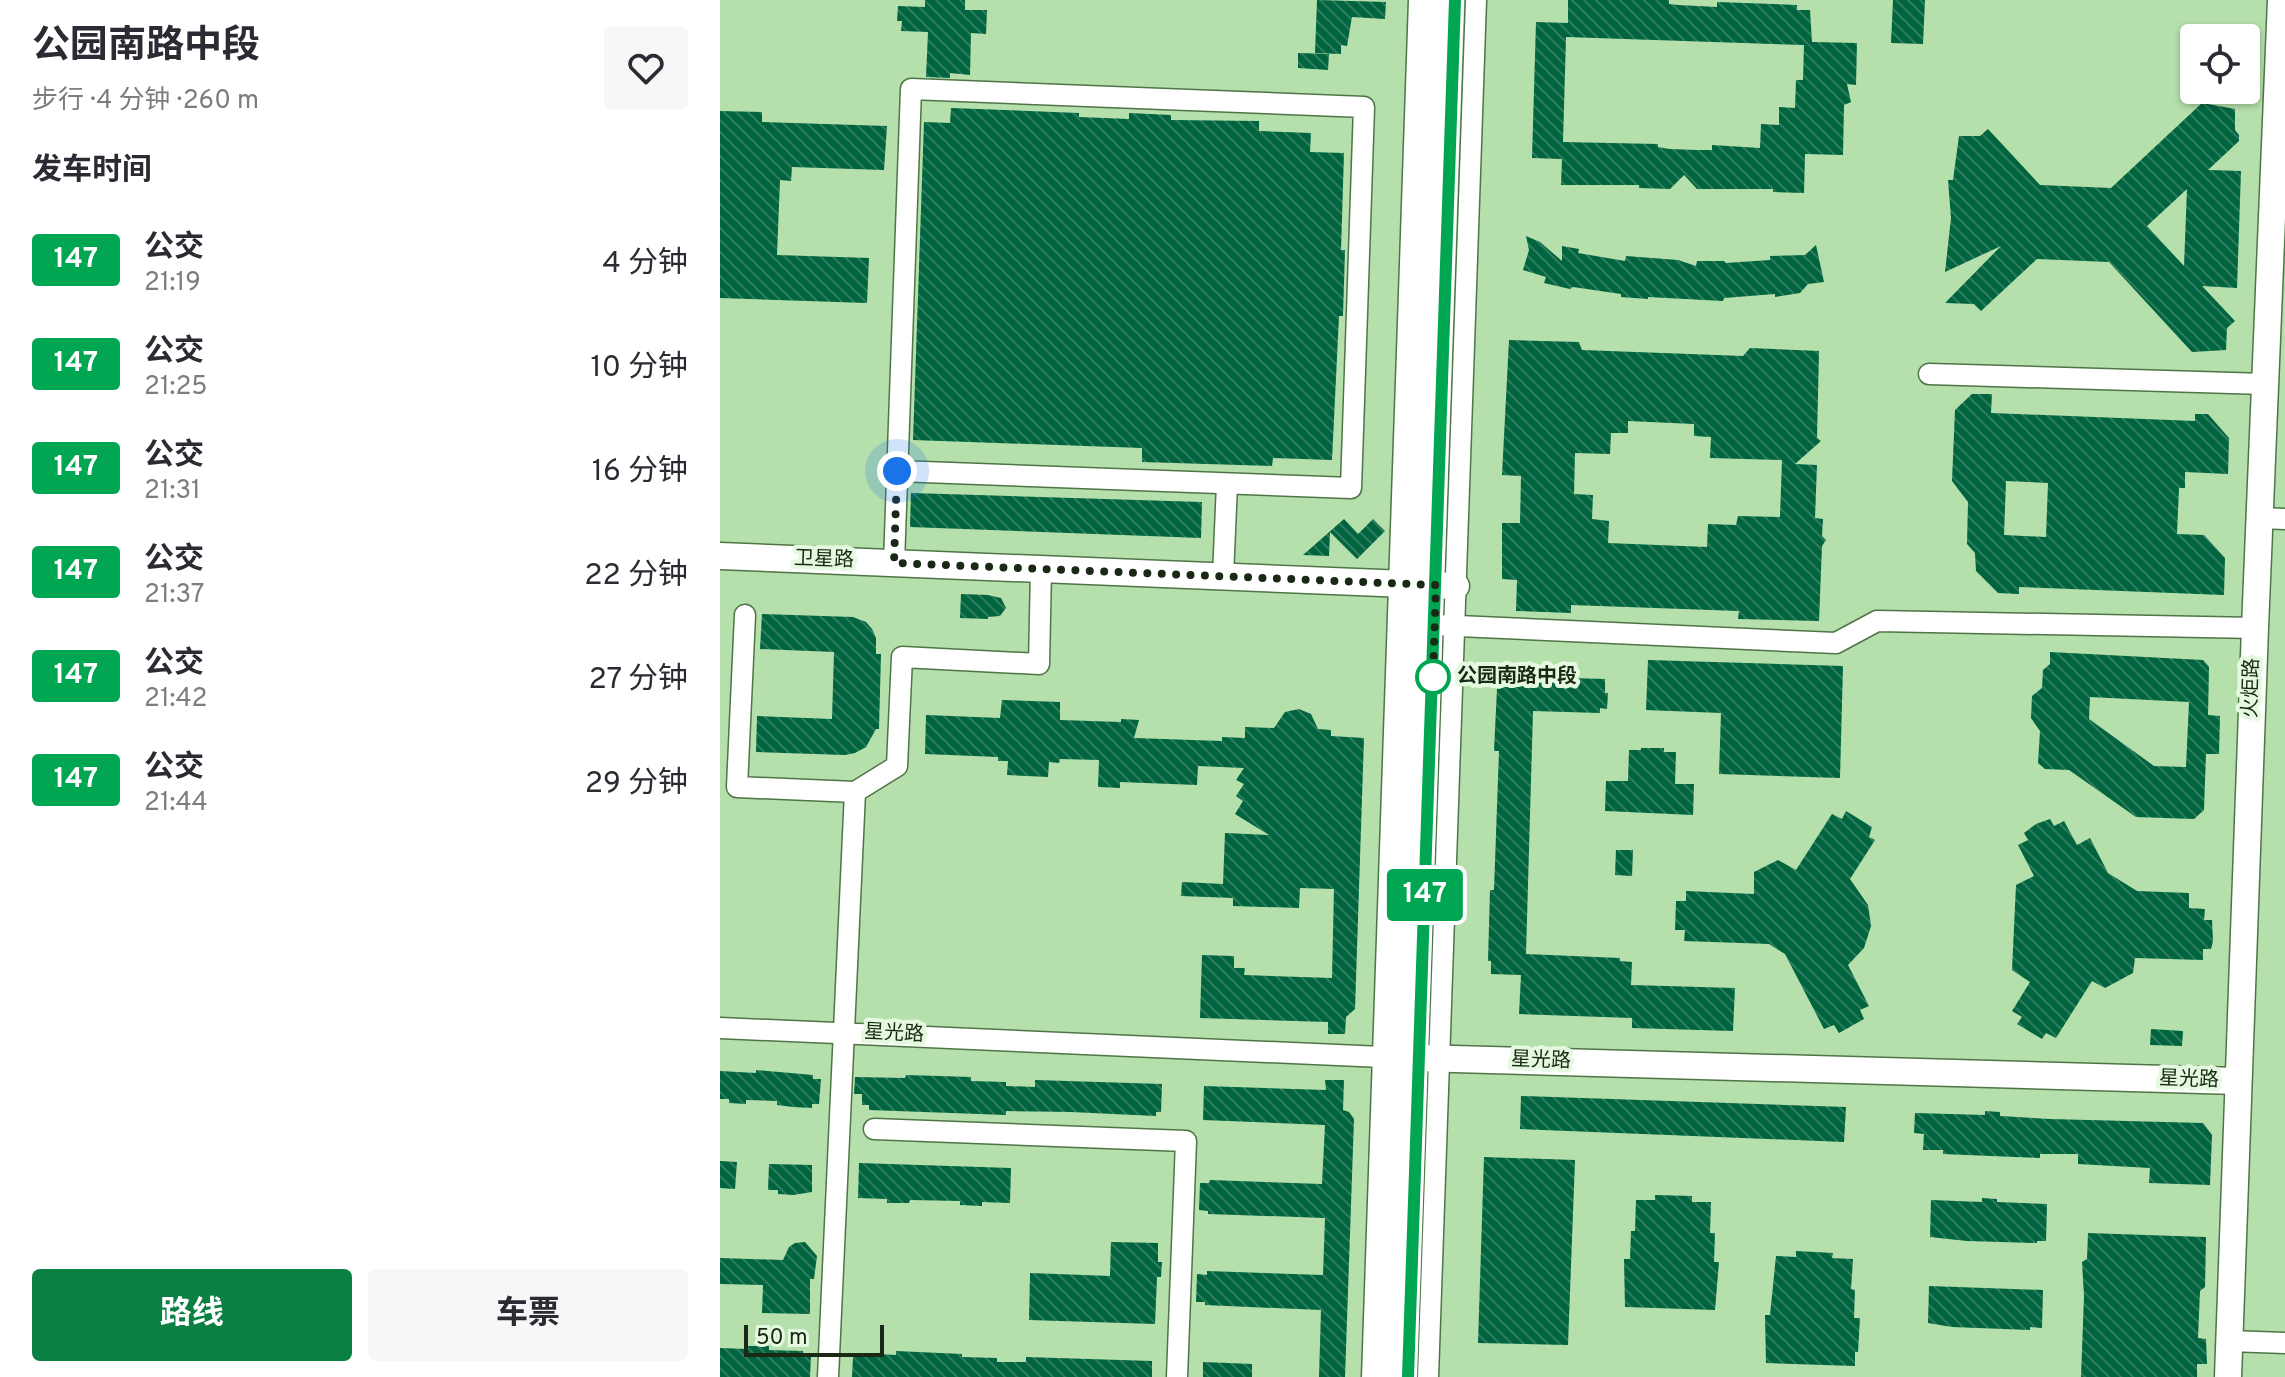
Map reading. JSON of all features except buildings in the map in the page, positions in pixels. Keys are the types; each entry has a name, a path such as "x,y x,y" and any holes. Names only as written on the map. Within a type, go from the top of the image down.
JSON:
{"main road":[{"path":"1389,1377 1410,1058 1445,626 1428,585 1440,0"},
{"path":"1408,1377 1410,1058 1455,0"}],"street":[{"path":"1419,0 1428,585"},
{"path":"1428,585 1476,0"},
{"name":"火炬路","path":"2228,1377 2255,628 2272,519 2265,384 2281,0"},
{"path":"894,563 897,471 911,89 1364,107 1351,488 897,471"},
{"path":"1929,374 2265,384"},
{"path":"1223,576 1227,484"},
{"name":"卫星路","path":"720,556 1428,585"},
{"path":"745,615 737,787 855,792 897,766 902,657 1039,664 1041,569"},
{"path":"1445,626 1836,643 1877,621 2255,628"},
{"name":"星光路","path":"828,1377 855,792"},
{"name":"星光路","path":"720,1028 845,1031 1410,1058 2238,1081"},
{"path":"1372,1377 1410,1058"},
{"path":"1410,1058 1428,1377"},
{"path":"874,1129 1186,1141 1177,1377"},
{"path":"2229,1341 2285,1343"}],"bus line":[{"name":"147","path":"1408,1377 1455,0"}],"place":[{"name":"公园南路中段","path":"1433,677"}],"route":[{"path":"897,471 894,563 1436,585 1433,677"}]}
